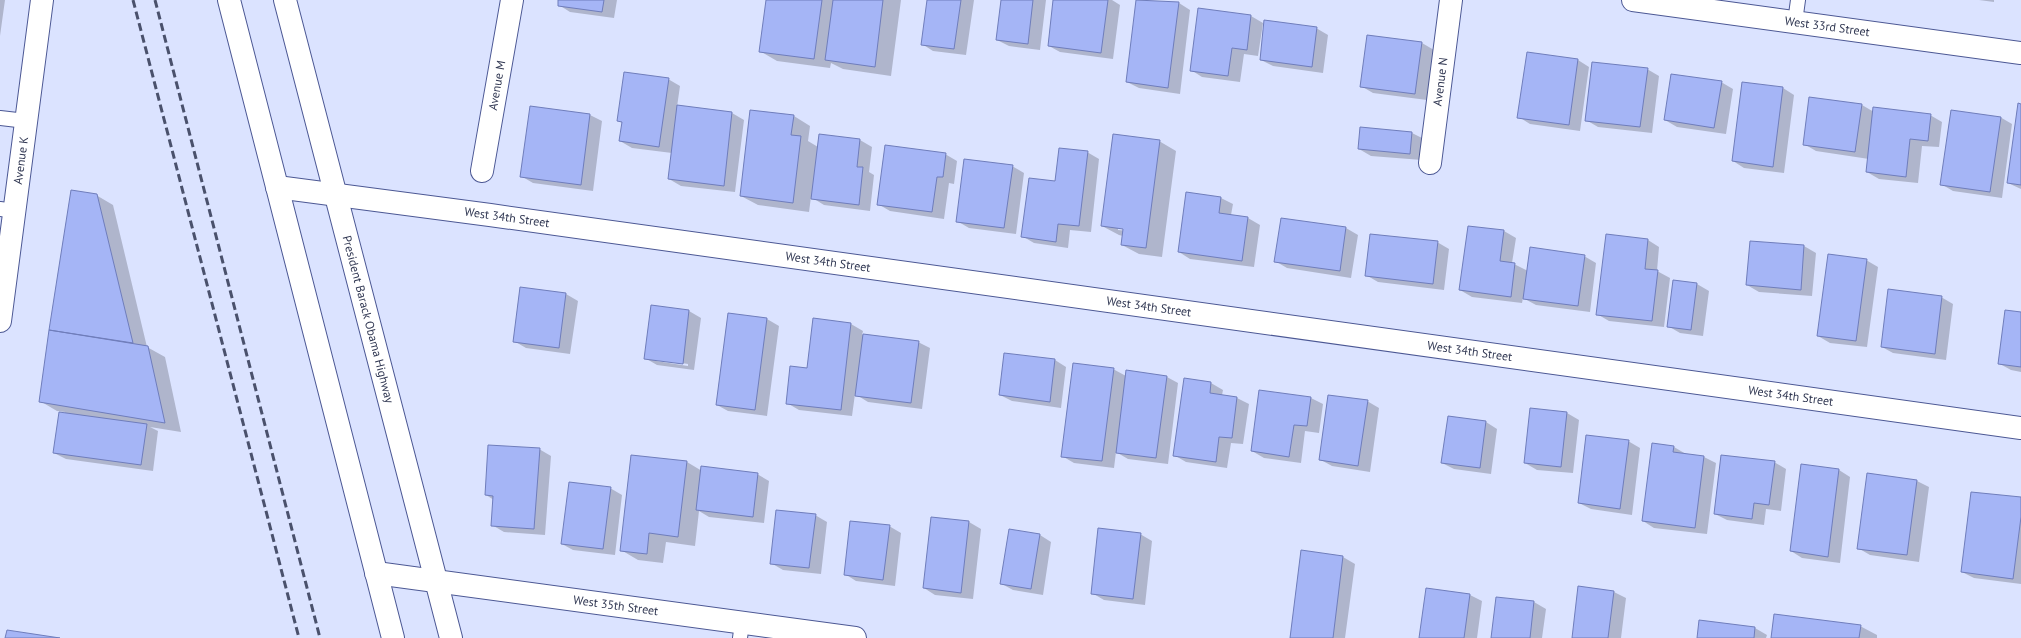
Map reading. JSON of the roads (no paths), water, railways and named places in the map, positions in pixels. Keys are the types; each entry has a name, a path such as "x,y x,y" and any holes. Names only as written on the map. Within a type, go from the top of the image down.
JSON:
{"street":[{"name":"Avenue K","path":"0,317 7,210 26,121 42,0"},
{"path":"229,0 394,638"},
{"name":"President Barack Obama Highway","path":"285,0 334,194 451,638"},
{"name":"Avenue M","path":"482,171 512,0"},
{"name":"Avenue N","path":"1430,163 1451,0"},
{"name":"West 33rd Street","path":"1633,0 2021,53"},
{"name":"West 34th Street","path":"277,187 2021,428"},
{"name":"West 35th Street","path":"376,573 741,630 855,638"}],"lane":[{"path":"1795,22 1798,0"},
{"path":"0,118 26,121"}],"railway":[{"path":"133,0 299,638"},
{"path":"155,0 320,638"}]}
